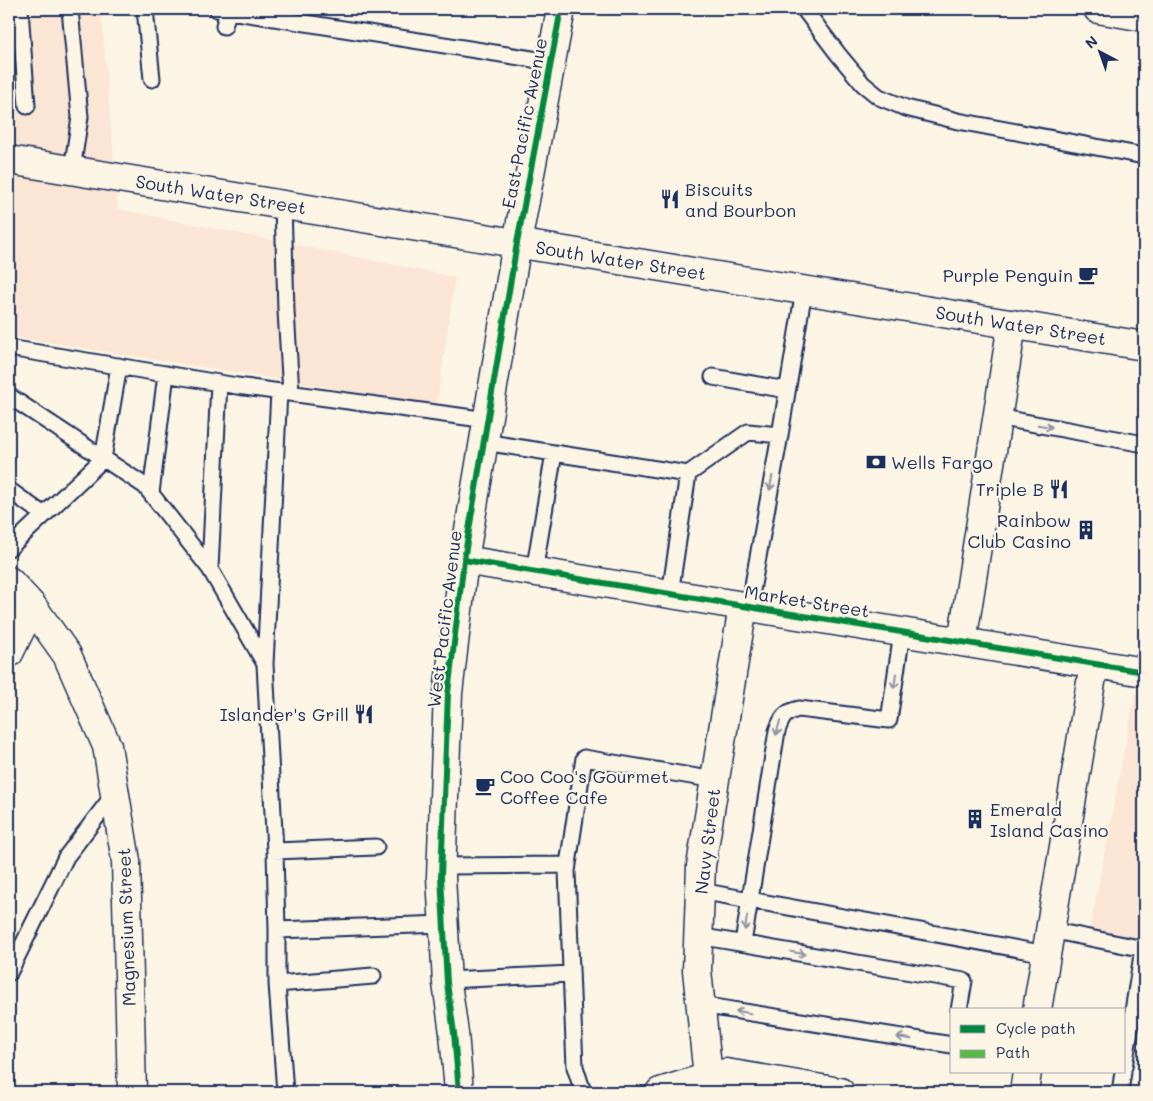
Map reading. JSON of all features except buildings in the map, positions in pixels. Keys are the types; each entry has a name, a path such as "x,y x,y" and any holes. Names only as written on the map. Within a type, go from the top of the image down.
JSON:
{"street":[{"name":"East Pacific Avenue","path":"517,242 561,9"},
{"path":"1101,9 1144,17"},
{"name":"South Water Street","path":"9,160 1012,324 1143,340"},
{"name":"West Pacific Avenue","path":"459,1092 447,980 442,866 448,693 464,560 517,242"},
{"path":"962,642 1012,324"},
{"name":"Market Street","path":"464,560 1144,672"},
{"name":"Magnesium Street","path":"9,581 32,606 67,655 107,746 126,861 132,1092"},
{"path":"9,653 32,606"},
{"name":"Navy Street","path":"708,1077 697,970 700,866 746,607"},
{"path":"1037,1008 1094,664"},
{"path":"668,1091 708,1077 726,1073 761,1085 840,1092"},
{"path":"1024,1092 1027,1074"}],"lane":[{"path":"20,9 27,106"},
{"path":"70,9 80,117 72,170"},
{"path":"145,9 152,79"},
{"path":"804,9 863,84 879,96 906,108 958,121 1144,156"},
{"path":"223,15 551,62"},
{"path":"283,204 286,311 285,392 265,664 275,851 277,984 285,1092"},
{"path":"746,607 780,435 804,290"},
{"path":"9,348 219,383 285,392 486,431 554,453 688,474 748,432 780,435"},
{"path":"9,548 103,459 119,366"},
{"path":"151,493 166,374"},
{"path":"713,377 787,390"},
{"path":"210,569 219,383"},
{"path":"9,396 145,486 210,569 265,664"},
{"path":"997,417 1144,444"},
{"path":"534,572 554,453"},
{"path":"670,594 688,474"},
{"path":"9,490 44,515"},
{"path":"743,943 777,730 781,719 789,711 799,709 890,720 902,632"},
{"path":"584,1092 575,1067 568,865 584,758 715,780"},
{"path":"9,973 66,856 115,793"},
{"path":"275,851 376,847"},
{"path":"442,866 568,865"},
{"path":"700,891 750,900 1048,942 1144,949 1126,1055"},
{"path":"277,930 444,924"},
{"path":"698,936 964,981 959,1008"},
{"path":"447,980 571,974"},
{"path":"277,984 373,976"},
{"path":"701,1005 950,1045"},
{"path":"1120,1092 1124,1074"}],"shaded area":[{"path":"9,9 101,9 118,209 455,277 437,405 9,336"},
{"path":"1135,694 1144,696 1144,943 1089,934"}],"marked path":[{"path":"1142,345 1144,329"}],"cycle path":[{"path":"459,1092 447,983 441,877 448,693 464,560 517,243 561,9"},
{"path":"464,560 1144,672"}],"place":[{"name":"Biscuits and Bourbon","path":"670,199"},
{"name":"Purple Penguin","path":"1088,275"},
{"name":"Wells Fargo","path":"876,462"},
{"name":"Triple B","path":"1059,489"},
{"name":"Rainbow Club Casino","path":"1086,530"},
{"name":"Islander's Grill","path":"364,714"},
{"name":"Coo Coo's Gourmet Coffee Cafe","path":"485,786"},
{"name":"Emerald Island Casino","path":"975,819"}]}
